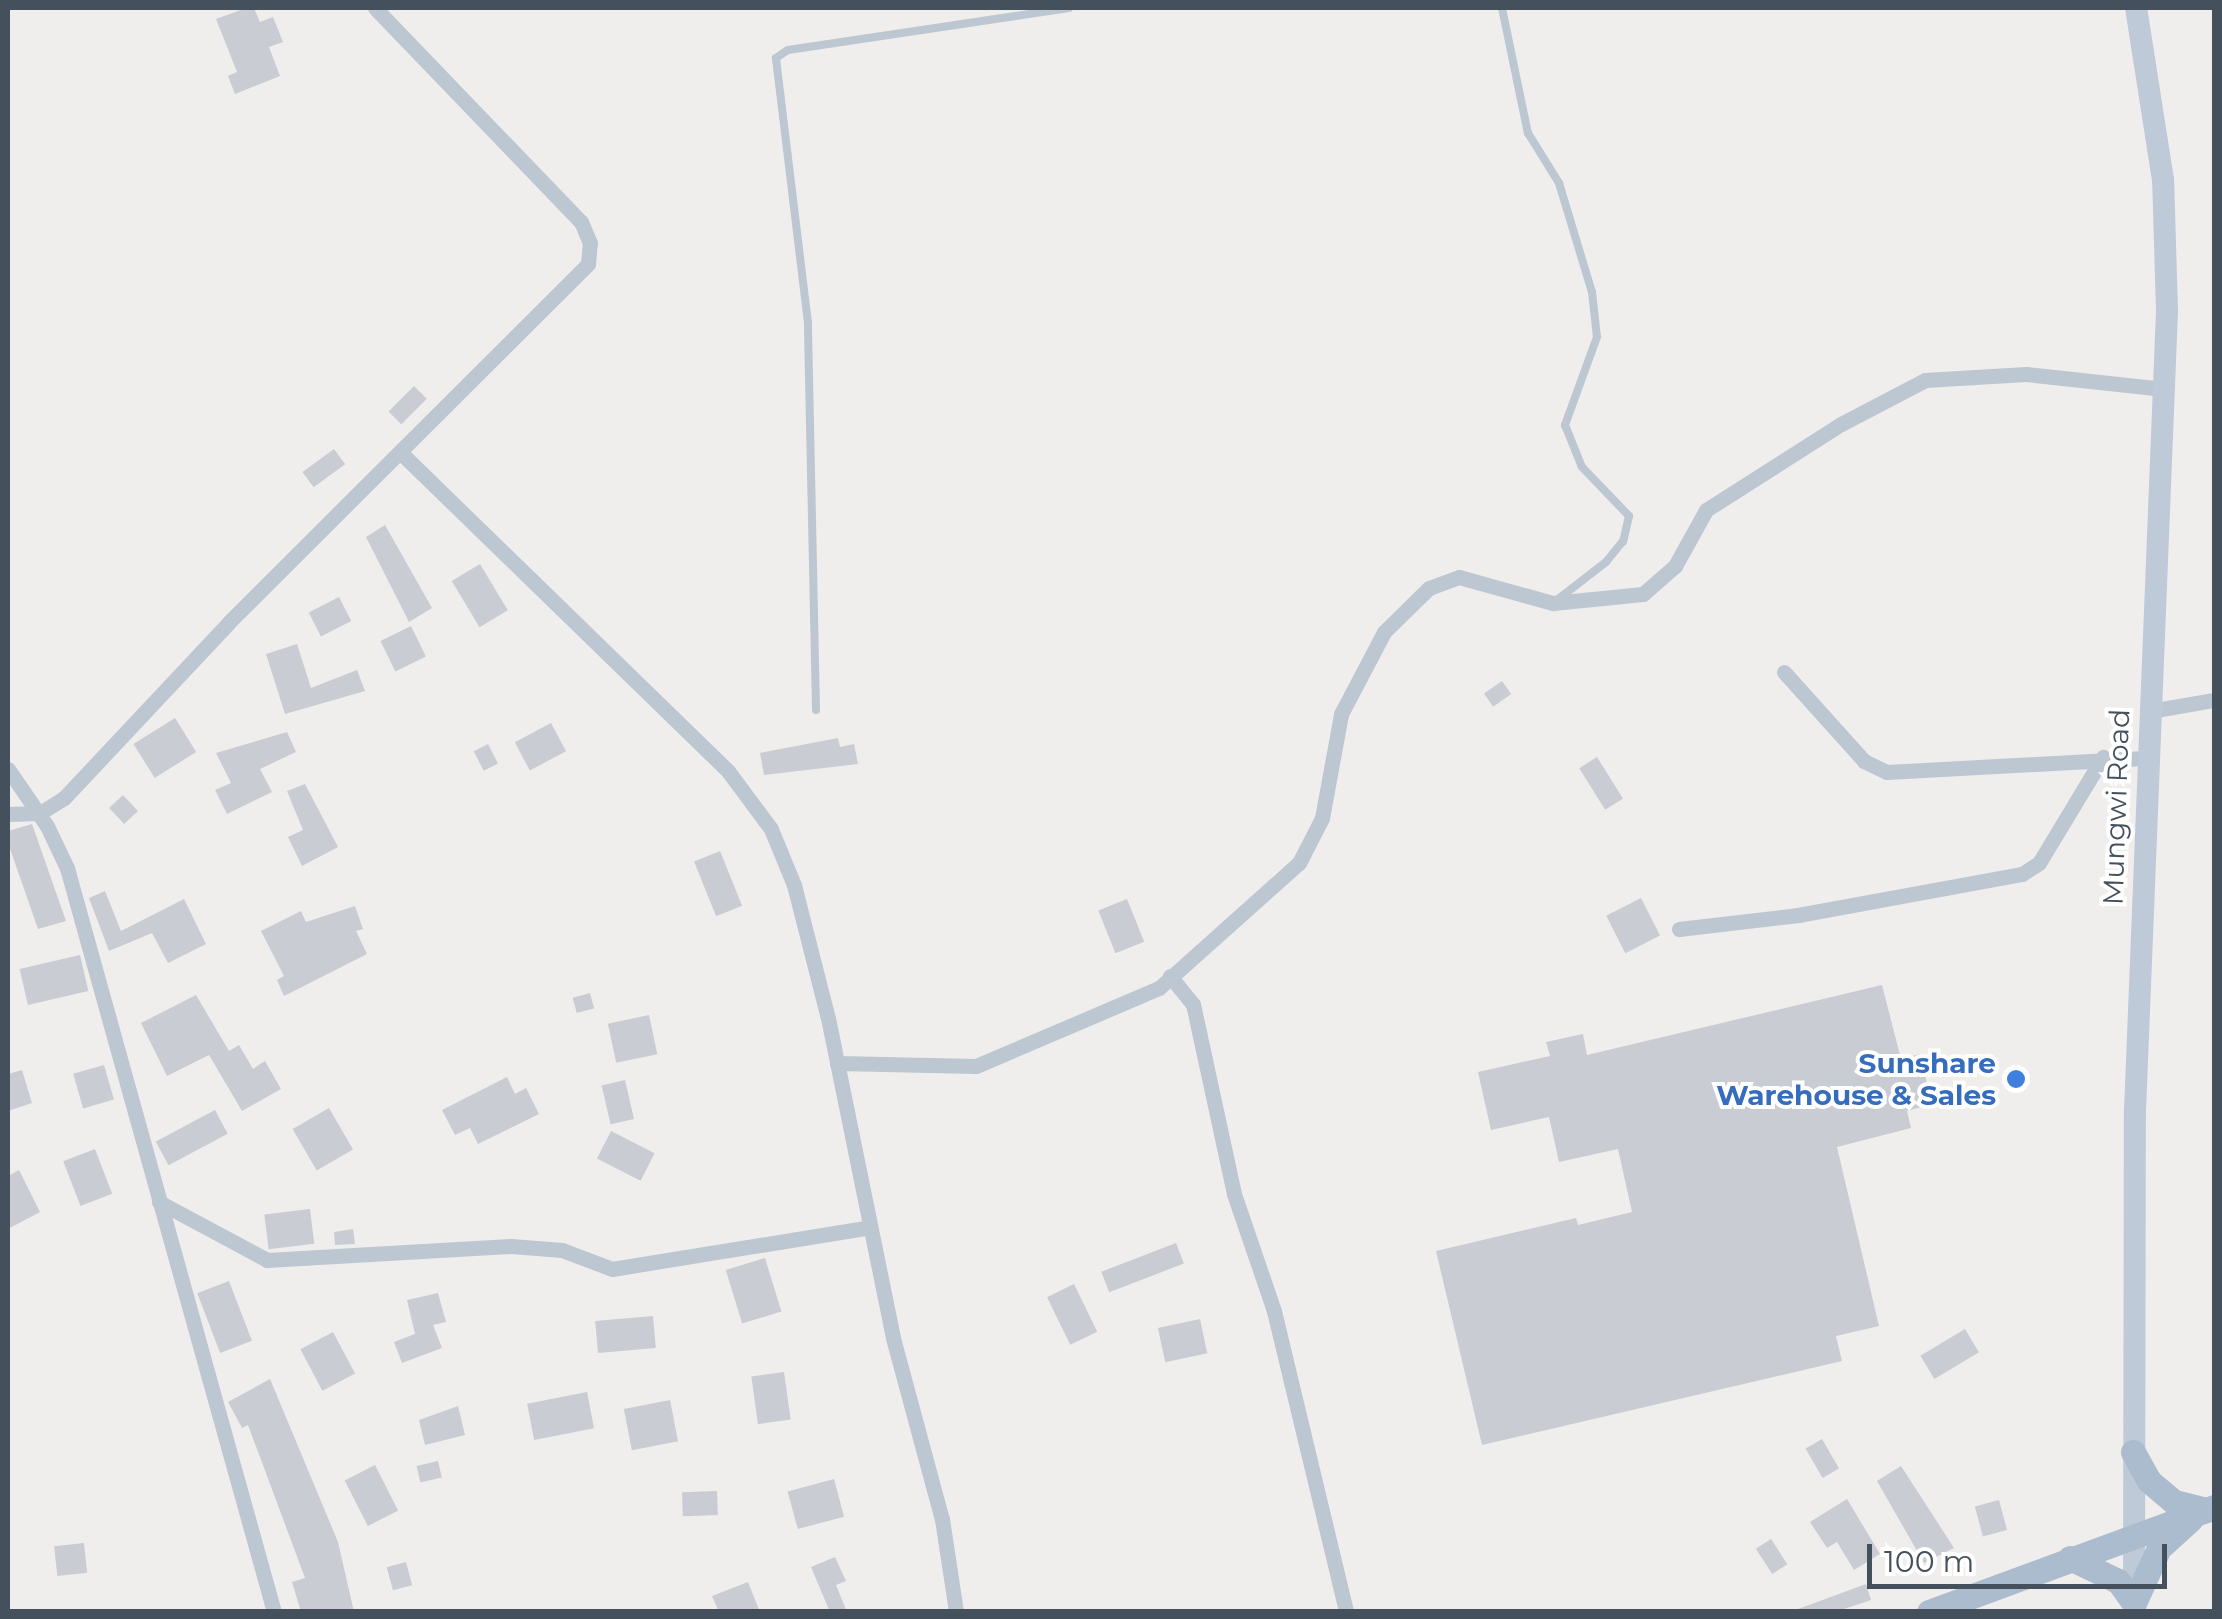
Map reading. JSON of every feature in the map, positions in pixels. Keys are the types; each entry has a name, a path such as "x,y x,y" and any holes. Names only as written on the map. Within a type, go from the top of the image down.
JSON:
{"main road":[{"path":"2132,1452 2149,1481 2174,1502 2210,1508"},
{"path":"1929,1612 2210,1508"},
{"path":"2134,1608 2159,1548 2210,1508"},
{"path":"2070,1558 2118,1582 2134,1608"}],"street":[{"path":"8,814 40,813 64,798 588,264 590,243 569,208 375,8"},
{"name":"Mungwi Road","path":"2134,1608 2131,1535 2135,1111 2164,389 2163,180 2136,8"},
{"path":"837,1063 976,1066 1141,1000 1299,863 1322,818 1341,714 1402,608 1459,577 1553,603 1621,600 1660,585 1706,510 1840,424 1925,380 2026,374 2164,389"},
{"path":"400,453 760,809 794,885 837,1063 870,1228 942,1519 956,1612"},
{"path":"1784,672 1864,761 1887,772 2103,757 2149,758"},
{"path":"2150,711 2214,700"},
{"path":"1679,929 1798,915 2022,874 2038,864 2103,757"},
{"path":"8,769 40,813 67,868 274,1612"},
{"path":"1170,976 1192,1004 1234,1194 1270,1297 1346,1612"},
{"path":"159,1202 267,1260 511,1246 562,1250 612,1269 870,1228"}],"lane":[{"path":"816,710 808,323 776,58 788,50 1069,8"},
{"path":"1502,8 1528,133 1559,184 1592,292 1598,337 1565,425 1582,467 1629,516 1623,540 1606,562 1553,603"}],"building":[{"path":"254,8 260,22 273,17 283,42 269,47 280,76 235,94 228,76 237,72 216,19"},
{"path":"414,386 427,399 401,424 389,411"},
{"path":"334,449 345,464 314,487 302,472"},
{"path":"385,525 432,608 409,622 366,537"},
{"path":"480,564 508,610 480,627 452,581"},
{"path":"339,597 351,621 321,636 309,612"},
{"path":"411,626 426,657 395,671 380,641"},
{"path":"297,644 311,688 357,670 365,691 285,714 266,654"},
{"path":"1502,681 1511,694 1493,707 1484,694"},
{"path":"175,718 196,752 155,778 133,744"},
{"path":"551,723 566,751 530,771 515,742"},
{"path":"287,732 296,752 260,769 272,792 227,814 215,790 231,783 216,753"},
{"path":"838,738 840,747 854,744 858,764 764,775 760,753"},
{"path":"488,744 498,764 484,771 474,751"},
{"path":"1597,757 1623,799 1605,810 1579,768"},
{"path":"305,784 338,847 302,866 288,837 303,830 287,791"},
{"path":"123,795 138,811 124,824 109,808"},
{"path":"32,824 66,921 38,929 8,843 8,831"},
{"path":"720,851 742,906 716,916 694,861"},
{"path":"105,891 121,931 184,899 206,944 168,963 152,933 109,951 89,898"},
{"path":"1641,898 1660,935 1625,953 1606,916"},
{"path":"1127,899 1144,942 1115,953 1098,911"},
{"path":"355,906 363,929 356,931 367,954 284,996 277,980 284,976 261,931 301,911 306,922"},
{"path":"80,955 88,991 28,1005 20,969"},
{"path":"1882,985 1901,1059 1920,1054 1932,1104 1907,1111 1911,1128 1837,1147 1879,1326 1836,1336 1842,1361 1482,1445 1436,1251 1576,1218 1578,1225 1632,1212 1618,1149 1559,1162 1549,1117 1491,1130 1478,1072 1550,1056 1546,1042 1583,1034 1587,1055"},
{"path":"590,993 594,1008 577,1013 573,998"},
{"path":"196,995 229,1051 239,1045 253,1069 265,1061 281,1089 242,1111 209,1055 167,1076 141,1023"},
{"path":"649,1015 657,1054 616,1063 608,1024"},
{"path":"104,1065 114,1100 83,1108 73,1074"},
{"path":"22,1070 32,1103 8,1111 8,1074"},
{"path":"507,1077 515,1094 526,1088 539,1114 478,1144 470,1128 455,1135 442,1110"},
{"path":"625,1080 634,1119 611,1124 602,1085"},
{"path":"329,1108 353,1150 317,1171 293,1129"},
{"path":"215,1110 228,1134 169,1165 156,1141"},
{"path":"611,1131 655,1153 641,1181 597,1159"},
{"path":"95,1149 112,1194 80,1206 63,1161"},
{"path":"19,1170 40,1212 8,1229 8,1176"},
{"path":"310,1209 314,1244 269,1249 264,1215"},
{"path":"353,1229 355,1244 335,1245 334,1232"},
{"path":"1176,1243 1184,1264 1109,1292 1101,1272"},
{"path":"765,1258 781,1312 742,1324 726,1270"},
{"path":"229,1281 252,1341 220,1353 197,1293"},
{"path":"1074,1284 1097,1332 1070,1345 1047,1297"},
{"path":"438,1293 446,1322 433,1325 442,1348 402,1363 394,1342 415,1334 407,1300"},
{"path":"653,1316 656,1348 598,1353 595,1321"},
{"path":"1200,1319 1207,1353 1165,1362 1158,1328"},
{"path":"1965,1329 1979,1352 1934,1379 1920,1356"},
{"path":"333,1332 355,1373 322,1391 300,1349"},
{"path":"784,1372 791,1420 758,1424 751,1377"},
{"path":"270,1379 338,1542 354,1612 301,1612 292,1582 305,1578 248,1425 242,1428 228,1402"},
{"path":"587,1392 594,1428 534,1440 527,1404"},
{"path":"670,1400 678,1441 632,1450 624,1409"},
{"path":"458,1406 465,1435 425,1445 419,1420"},
{"path":"1822,1439 1839,1468 1823,1478 1806,1448"},
{"path":"438,1461 442,1478 420,1483 417,1466"},
{"path":"375,1465 398,1510 368,1526 345,1480"},
{"path":"1901,1466 1954,1548 1924,1563 1877,1481"},
{"path":"834,1479 844,1517 798,1529 788,1491"},
{"path":"717,1491 718,1515 683,1516 682,1492"},
{"path":"1847,1499 1880,1554 1854,1570 1837,1542 1827,1548 1810,1522"},
{"path":"1999,1500 2007,1530 1983,1536 1975,1506"},
{"path":"1771,1539 1787,1564 1772,1574 1756,1549"},
{"path":"84,1543 87,1573 57,1576 54,1546"},
{"path":"835,1557 846,1581 836,1585 847,1612 830,1612 811,1567"},
{"path":"406,1562 412,1585 393,1590 387,1567"},
{"path":"748,1582 760,1612 719,1612 712,1596"},
{"path":"1866,1584 1871,1600 1835,1612 1790,1612"}],"place":[{"name":"Sunshare Warehouse & Sales","path":"2016,1079"}]}
